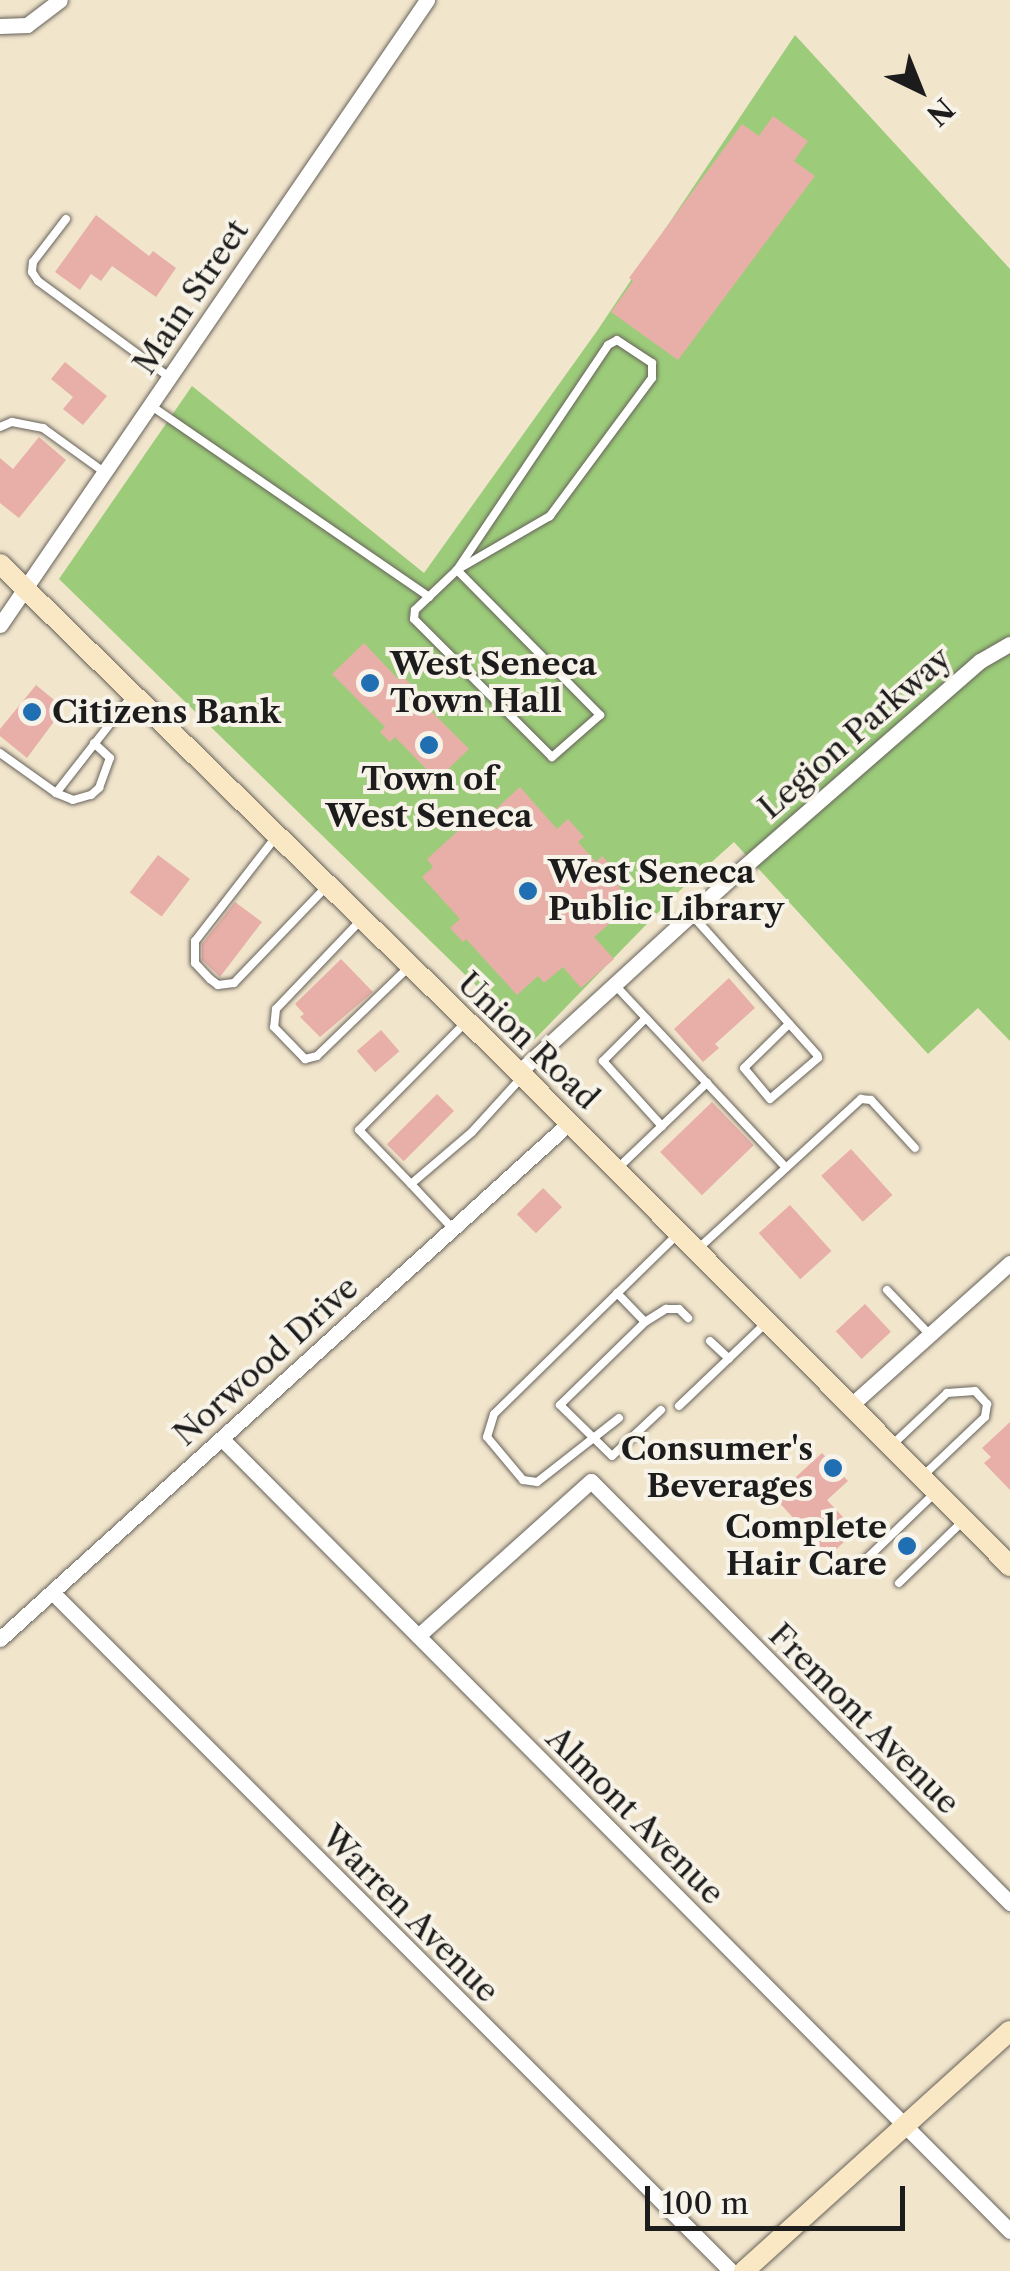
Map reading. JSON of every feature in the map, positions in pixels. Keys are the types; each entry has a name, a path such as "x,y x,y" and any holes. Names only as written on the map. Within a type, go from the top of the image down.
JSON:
{"main road":[{"name":"Union Road","path":"0,564 521,1074 1010,1566"},
{"path":"744,2271 1010,2031"}],"street":[{"path":"0,26 26,25 42,18 60,0"},
{"name":"Main Street","path":"0,625 428,0"},
{"name":"Legion Parkway","path":"521,1074 692,915 980,661 1010,644"},
{"name":"Norwood Drive","path":"0,1640 569,1124"},
{"path":"850,1406 1010,1263"},
{"name":"Almont Avenue","path":"222,1438 1010,2231"},
{"name":"Fremont Avenue","path":"418,1636 590,1481 1010,1903"},
{"name":"Warren Avenue","path":"52,1592 732,2271"}],"lane":[{"path":"66,219 33,262 32,272 38,282 169,377"},
{"path":"457,570 600,715 552,757 414,619 415,610 457,570 550,516 652,378 652,364 617,340 608,345 457,570"},
{"path":"150,405 429,596"},
{"path":"0,427 12,422 43,428 104,472"},
{"path":"56,792 132,696"},
{"path":"0,752 73,800 99,788 110,758 94,744"},
{"path":"276,837 196,940 196,963 210,979 218,985 234,983 327,886"},
{"path":"692,915 789,1024 818,1058 770,1099 744,1068 789,1024"},
{"path":"361,920 276,1009 274,1027 305,1059 317,1056 409,967"},
{"path":"615,985 786,1168"},
{"path":"646,1018 603,1060 662,1126"},
{"path":"453,1229 359,1130 466,1022"},
{"path":"411,1184 472,1132 521,1074"},
{"path":"615,1170 706,1084"},
{"path":"696,1250 862,1099 871,1100 915,1148"},
{"path":"619,1418 596,1440 537,1482 523,1480 486,1437 494,1414 679,1233"},
{"path":"888,1290 930,1335"},
{"path":"617,1293 645,1322"},
{"path":"662,1410 612,1456 560,1405 645,1322 666,1309 679,1310 688,1318"},
{"path":"679,1406 768,1322"},
{"path":"710,1340 728,1359"},
{"path":"857,1568 985,1416 987,1404 975,1390 947,1393 890,1446"},
{"path":"899,1584 964,1520"}],"green space":[{"path":"795,35 1010,269 1010,1041 978,1008 928,1054 734,842 676,894 533,1041 59,579 192,386 424,573 597,331"}],"building":[{"path":"773,116 808,141 794,161 815,176 678,360 611,312 633,281 629,278 742,124 759,136"},
{"path":"96,215 149,256 153,251 176,268 156,297 112,266 101,281 91,274 80,290 55,272"},
{"path":"65,362 107,396 83,425 63,409 73,397 51,379"},
{"path":"39,437 66,460 19,518 0,503 0,458 13,469"},
{"path":"364,643 399,680 402,676 430,702 426,706 469,749 437,780 395,737 390,742 380,732 385,727 332,674"},
{"path":"36,685 64,708 27,758 0,736 0,729"},
{"name":"West Seneca Public Library","path":"520,787 557,829 568,819 584,837 578,842 596,862 602,856 618,873 612,878 633,903 594,937 614,959 581,988 563,967 544,983 538,976 517,995 466,939 463,942 450,928 460,919 422,877 433,867 427,859 480,811 486,818"},
{"path":"158,855 190,879 162,917 130,893"},
{"path":"235,902 262,922 220,977 202,960 202,944"},
{"path":"341,959 373,992 320,1037 300,1017 304,1014 295,1004"},
{"path":"729,978 755,1008 715,1044 719,1048 703,1062 674,1029"},
{"path":"381,1030 399,1051 375,1072 357,1051"},
{"path":"437,1094 454,1111 404,1161 387,1144"},
{"path":"712,1102 754,1145 702,1195 660,1152"},
{"path":"851,1149 892,1195 863,1222 821,1176"},
{"path":"543,1188 562,1207 536,1233 517,1214"},
{"path":"790,1205 831,1251 800,1279 759,1233"},
{"path":"865,1304 891,1332 862,1359 836,1331"},
{"path":"1010,1422 1010,1490 984,1463 991,1457 982,1448"},
{"path":"822,1453 848,1481 827,1500 856,1531 833,1552 827,1546 823,1550 774,1497"}],"place":[{"name":"West Seneca Town Hall","path":"370,683"},
{"name":"Citizens Bank","path":"32,712"},
{"name":"Town of West Seneca","path":"429,745"},
{"name":"West Seneca Public Library","path":"528,891"},
{"name":"Consumer's Beverages","path":"833,1468"},
{"name":"Complete Hair Care","path":"907,1546"}]}
